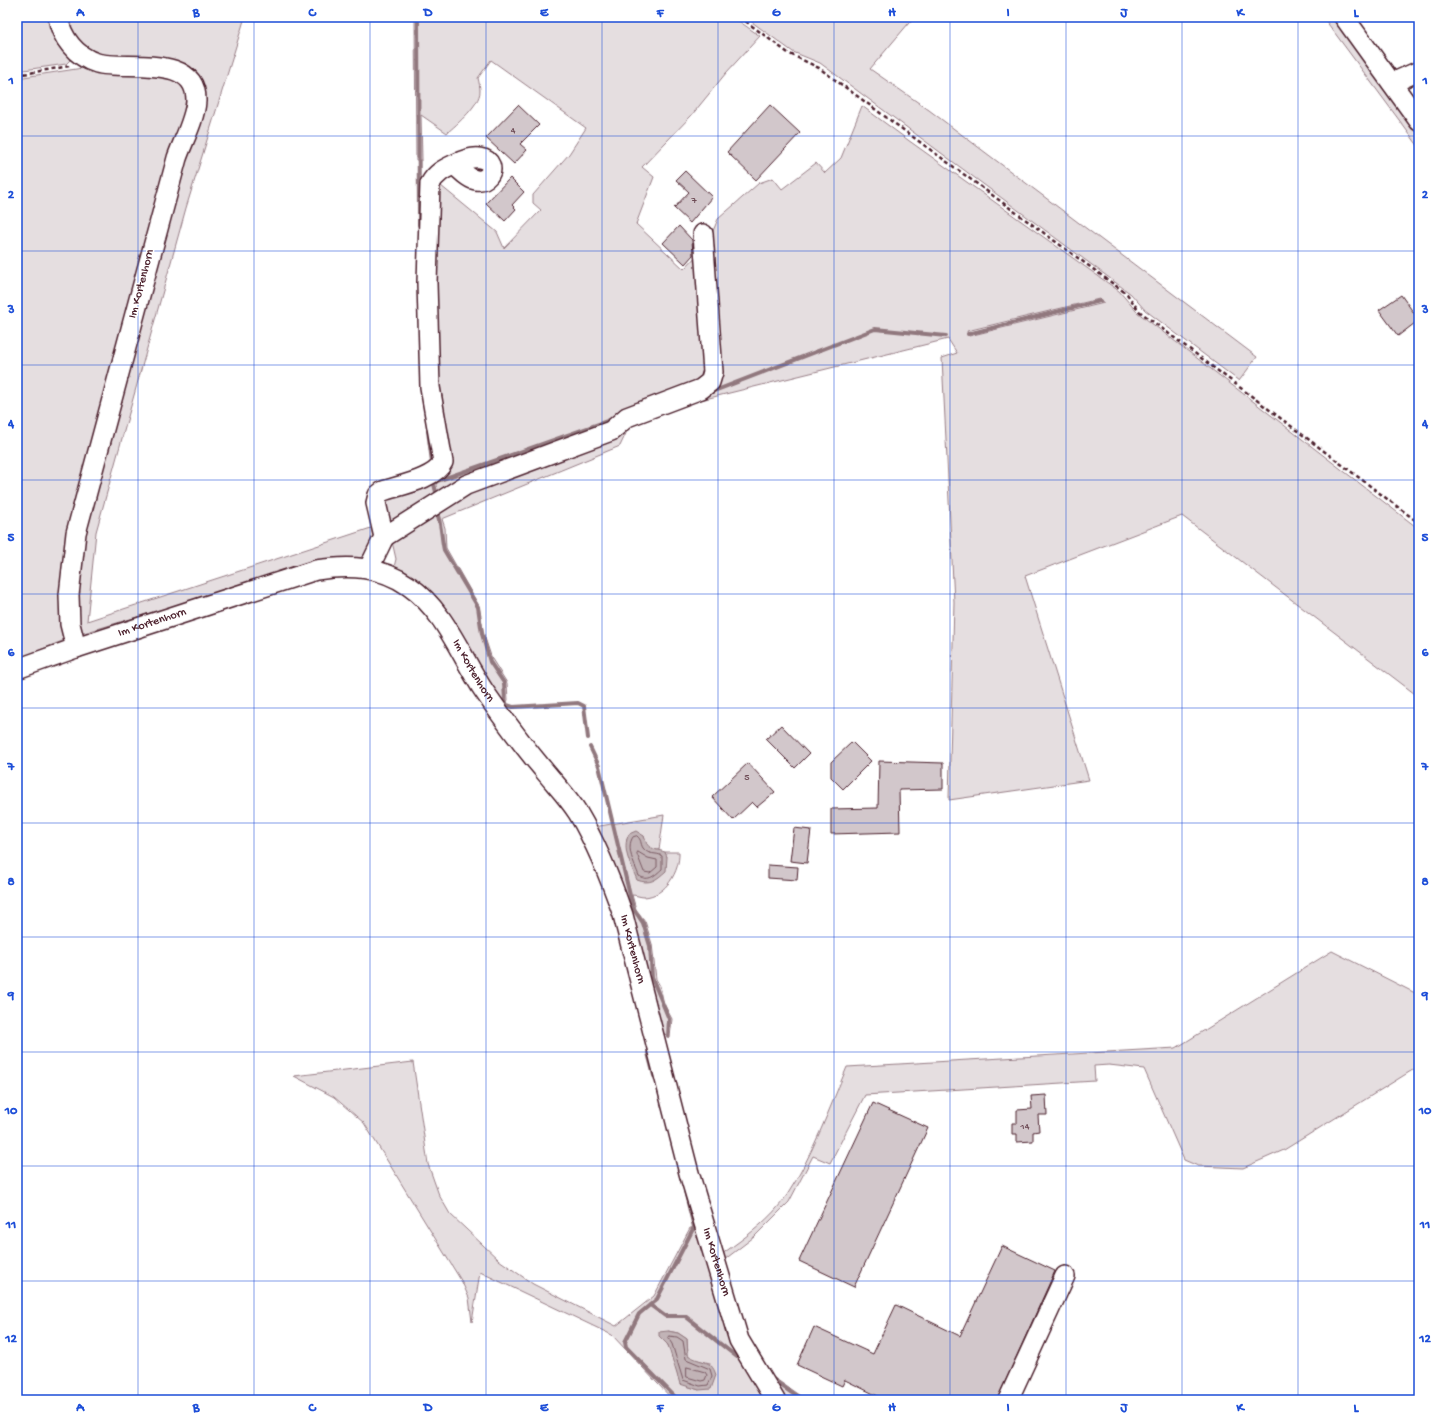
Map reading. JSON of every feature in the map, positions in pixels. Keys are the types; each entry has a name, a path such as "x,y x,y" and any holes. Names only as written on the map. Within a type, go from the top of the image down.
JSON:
{"street":[{"name":"Im Kortenhorn","path":"58,17 66,40 73,49 96,63 156,66 172,69 184,75 191,82 195,90 196,101 175,165 76,532 69,595 70,624 76,648"},
{"path":"1344,17 1419,121"},
{"path":"1392,83 1419,71"},
{"path":"384,537 376,503 378,495 384,491 432,474 440,469 443,462 430,387 427,283 430,184 435,175 454,164"},
{"path":"369,568 384,537 466,485 611,431 627,417 701,389 710,382 713,372 703,234"},
{"name":"Im Kortenhorn","path":"17,669 76,648 316,570 341,567 369,568 389,575 408,585 426,599 440,617 484,690 528,752 577,812 595,844 610,876 623,915 689,1173 739,1340 775,1400"},
{"path":"1008,1400 1065,1276"}],"path":[{"path":"740,17 788,53 819,68 1127,294 1139,311 1419,523"},
{"path":"17,75 96,63"}],"shaded area":[{"path":"17,17 55,17 72,58 66,64 17,71"},
{"path":"60,17 245,17 186,208 96,532 87,621 371,528 375,545 360,558 342,558 324,561 77,635 75,625 86,502 195,83 85,54"},
{"path":"415,17 733,17 760,36 726,73 691,116 642,167 654,177 636,224 684,269 701,251 717,387 710,238 718,219 759,183 773,178 782,189 816,163 825,173 841,158 862,106 1119,291 1137,312 1419,529 1419,697 1182,516 1025,576 1089,780 949,800 954,602 942,358 957,353 948,339 689,403 629,427 620,446 442,519 445,528 446,548 479,606 484,635 492,659 507,683 508,700 504,706 394,567 396,559 382,498 436,479 437,384 435,181 497,232 504,248 541,210 533,203 533,195 569,154 586,128 491,60 478,78 480,91 476,102 467,114 447,133 421,115 422,160 416,160","holes":["1099,299 1104,303 969,336 967,331"]},
{"path":"745,17 914,17 870,69 929,110 1257,357 1239,381 1145,310 1131,294 820,63 793,52"},
{"path":"1323,17 1336,17 1419,133 1419,147"},
{"path":"96,66 172,72 193,96 81,491 70,638 17,659 17,78"},
{"path":"664,815 659,850 652,850 647,846 644,836 626,840 667,857 665,852 679,852 677,867 670,881 665,887 652,896 644,897 632,895 636,909 645,921 652,944 656,979 660,986 664,1004 672,1019 670,1037 663,1033 634,923 594,827"},
{"path":"1332,951 1419,995 1419,1066 1284,1150 1243,1168 1198,1166 1184,1160 1144,1069 1109,1065 1094,1066 1095,1081 865,1095 830,1163 813,1156 789,1202 754,1237 724,1260 722,1254 766,1220 781,1204 796,1181 827,1116 847,1067 1176,1048"},
{"path":"413,1062 428,1164 439,1195 450,1214 499,1260 533,1284 616,1326 654,1296 690,1228 699,1228 717,1295 732,1340 752,1381 765,1400 673,1400 612,1335 480,1272 472,1322 469,1298 462,1282 364,1123 334,1097 294,1076","holes":["668,1331 678,1333 687,1339 688,1355 693,1359 710,1363 699,1390 687,1386 678,1378 674,1358 664,1340"]},
{"path":"773,1377 806,1400 785,1400 771,1381"}],"water":[{"path":"636,831 644,836 649,847 665,852 667,857 666,871 653,881 646,882 637,880 630,863 626,851 626,845 629,834"},
{"path":"668,1331 678,1333 687,1339 688,1355 708,1364 714,1370 716,1375 711,1389 699,1390 680,1384 668,1345 659,1336 659,1332"}],"building":[{"path":"518,105 539,125 520,144 527,150 514,164 486,138"},
{"path":"770,105 800,133 756,180 727,152"},
{"path":"685,171 712,197 690,223 674,208 689,192 676,180"},
{"path":"510,178 524,192 512,205 516,209 505,221 486,203"},
{"path":"679,226 692,240 693,255 685,264 663,243"},
{"path":"1401,295 1419,320 1398,336 1379,310"},
{"path":"781,725 809,754 795,768 766,739"},
{"path":"852,742 871,761 843,789 831,777 831,762"},
{"path":"879,761 943,763 943,789 899,790 900,832 831,834 831,809 878,808"},
{"path":"748,763 775,792 757,807 752,802 733,820 712,797"},
{"path":"794,828 811,830 807,863 790,861"},
{"path":"768,865 798,867 797,880 768,878"},
{"path":"1046,1095 1047,1115 1038,1115 1039,1131 1033,1132 1033,1141 1017,1142 1017,1134 1012,1134 1012,1123 1017,1123 1017,1110 1032,1109 1031,1096"},
{"path":"873,1103 928,1128 854,1287 799,1261"},
{"path":"1002,1246 1055,1271 997,1400 886,1400 845,1380 842,1386 797,1365 814,1327 873,1354 896,1305 960,1336"}],"waterway":[{"path":"418,17 419,225"},
{"path":"968,334 1100,301"},
{"path":"709,393 875,329 946,336"},
{"path":"437,496 434,484 437,481 613,419"},
{"path":"428,431 432,462"},
{"path":"437,513 440,522 444,550 478,607 482,634 490,662 504,683 505,701 507,705 513,707 578,703 584,706 588,738"},
{"path":"590,747 599,766 633,908 643,923 650,946 652,978 669,1019 668,1036"},
{"path":"648,1053 654,1076"},
{"path":"678,1400 626,1347 625,1342 639,1314 657,1299 694,1227 685,1191"},
{"path":"650,1305 665,1316 685,1316 737,1357"},
{"path":"772,1379 802,1400"}]}
